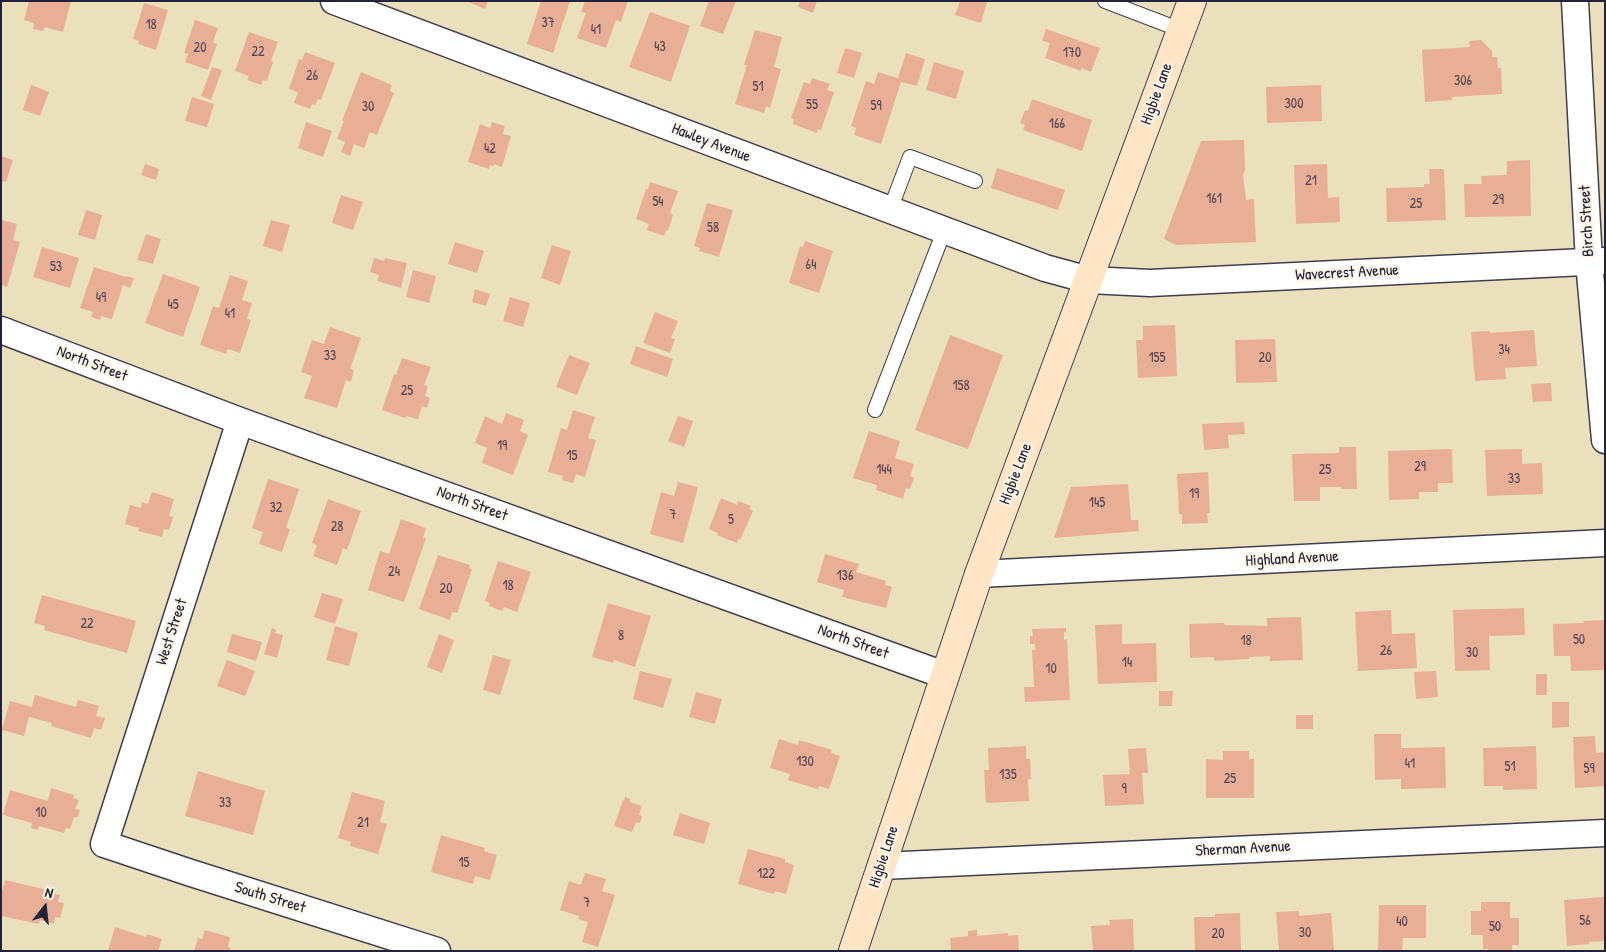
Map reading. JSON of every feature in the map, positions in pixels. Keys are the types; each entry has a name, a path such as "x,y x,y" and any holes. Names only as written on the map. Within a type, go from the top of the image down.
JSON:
{"main road":[{"name":"Higbie Lane","path":"853,951 979,574 1192,1"}],"street":[{"name":"Hawley Avenue","path":"334,1 944,231 1045,268 1089,280"},
{"name":"Birch Street","path":"1575,1 1597,261 1605,440"},
{"name":"Wavecrest Avenue","path":"1089,280 1150,283 1597,261"},
{"name":"North Street","path":"1,330 240,420 944,675"},
{"name":"West Street","path":"104,844 240,420"},
{"name":"Highland Avenue","path":"979,574 1605,543"},
{"name":"Sherman Avenue","path":"881,866 1605,833"},
{"name":"South Street","path":"104,844 437,951"}],"lane":[{"path":"1105,1 1181,30"},
{"path":"890,210 910,156 975,181"},
{"path":"875,410 944,231"}],"building":[{"path":"29,1 71,1 63,32 45,27 43,31 33,29 34,23 24,20"},
{"path":"466,1 488,1 485,9"},
{"path":"541,1 570,1 553,53 527,44"},
{"path":"585,1 628,1 621,22 616,20 606,48 577,38 586,13 581,12"},
{"path":"709,1 736,1 723,34 700,26"},
{"path":"800,1 817,1 813,13 798,7"},
{"path":"960,1 987,2 981,23 955,15"},
{"path":"144,3 168,10 156,50 138,44 139,41 133,39"},
{"path":"650,12 690,26 671,82 629,67"},
{"path":"195,20 218,28 213,42 217,44 208,70 185,62 188,54 184,53"},
{"path":"1046,29 1100,48 1091,72 1081,68 1081,71 1045,58 1050,43 1042,41"},
{"path":"755,30 782,37 774,67 781,69 770,108 766,106 764,113 735,104"},
{"path":"249,32 278,42 271,61 273,62 267,81 263,80 261,85 247,80 249,76 235,71"},
{"path":"1481,40 1492,51 1492,57 1497,57 1498,68 1501,68 1502,94 1452,97 1452,100 1425,102 1422,50 1470,47 1469,41"},
{"path":"845,48 862,53 854,78 837,73"},
{"path":"305,52 335,63 321,100 318,99 315,105 312,104 310,109 294,103 298,92 289,89 299,59 302,60"},
{"path":"906,53 925,59 917,86 901,82 881,144 854,135 856,128 851,126 866,81 874,84 878,72 898,78"},
{"path":"934,62 964,71 956,99 926,90"},
{"path":"212,67 222,70 211,100 201,96"},
{"path":"361,72 392,85 390,91 394,93 377,135 370,132 364,148 354,144 350,156 341,152 345,142 337,139"},
{"path":"812,78 830,84 827,90 834,92 821,130 818,129 817,133 793,124 794,119 791,118 804,82 810,84"},
{"path":"31,85 49,92 40,116 23,110"},
{"path":"1321,85 1322,121 1267,123 1266,87"},
{"path":"192,97 214,104 207,127 185,121"},
{"path":"1032,99 1092,120 1082,151 1023,130 1025,125 1020,123 1025,110 1028,111"},
{"path":"306,122 332,131 323,157 298,148"},
{"path":"492,122 505,126 503,134 511,136 502,167 494,164 494,166 490,165 489,169 468,162 480,124 490,128"},
{"path":"1244,140 1245,170 1243,175 1246,200 1254,199 1256,242 1176,245 1164,239 1201,141"},
{"path":"1,156 13,160 6,182 1,181"},
{"path":"1530,160 1531,216 1465,217 1464,184 1482,184 1481,176 1507,175 1507,161"},
{"path":"145,164 159,169 156,180 141,175"},
{"path":"1327,164 1328,198 1339,197 1340,222 1296,224 1294,165"},
{"path":"997,168 1065,190 1058,210 991,188"},
{"path":"1429,169 1444,169 1446,220 1387,222 1386,188 1424,187 1424,184 1430,184"},
{"path":"650,182 678,191 670,213 673,215 668,231 666,230 664,236 647,230 649,224 636,219"},
{"path":"341,195 363,202 353,230 332,223"},
{"path":"707,203 733,210 719,257 699,251 700,248 694,246"},
{"path":"86,210 102,215 95,240 78,235"},
{"path":"1,220 17,224 13,240 20,242 7,287 1,285"},
{"path":"271,220 290,225 282,252 263,246"},
{"path":"146,234 161,239 153,264 137,260"},
{"path":"805,241 833,251 819,293 789,283 800,246 803,247"},
{"path":"455,242 484,251 477,273 448,264"},
{"path":"552,245 571,251 560,285 541,278"},
{"path":"42,247 79,258 70,288 33,277"},
{"path":"374,258 384,261 385,258 407,263 401,288 377,281 379,275 370,272"},
{"path":"94,267 134,278 130,288 123,285 112,319 101,316 100,320 91,317 93,312 80,308"},
{"path":"413,270 436,276 429,303 406,297"},
{"path":"163,274 200,287 183,337 145,323"},
{"path":"230,275 248,281 242,300 252,303 247,319 251,320 240,353 228,349 226,354 200,345 213,306 219,308"},
{"path":"475,289 490,294 486,306 472,302"},
{"path":"510,297 530,303 523,327 503,321"},
{"path":"655,312 678,321 671,338 675,339 670,353 643,343"},
{"path":"1175,325 1177,376 1138,378 1136,340 1143,340 1143,326"},
{"path":"330,327 361,338 350,369 354,370 351,382 346,380 337,408 304,398 312,376 301,372 312,340 324,344"},
{"path":"1534,330 1537,366 1505,368 1506,379 1475,381 1471,332 1490,331 1490,333"},
{"path":"950,335 1003,355 968,449 915,430"},
{"path":"1275,339 1277,382 1236,383 1235,340"},
{"path":"636,346 673,359 667,377 630,364"},
{"path":"569,355 590,363 577,395 556,387"},
{"path":"402,358 431,367 424,385 428,386 425,396 430,398 427,408 422,406 418,419 406,416 405,418 382,410 394,374 396,375"},
{"path":"1551,383 1552,401 1533,402 1531,384"},
{"path":"573,410 595,417 588,438 596,440 585,477 576,474 573,483 562,480 563,476 548,472 561,428 567,430"},
{"path":"506,413 524,420 520,431 528,435 513,475 482,463 487,448 475,443 485,416 502,424"},
{"path":"678,416 693,421 684,447 668,441"},
{"path":"1244,422 1245,434 1228,435 1229,448 1204,450 1202,424"},
{"path":"869,431 900,441 895,458 914,464 910,476 914,478 910,489 906,488 903,499 876,490 877,485 853,478"},
{"path":"1339,447 1356,447 1357,489 1320,487 1320,501 1294,501 1292,454 1339,453"},
{"path":"1452,449 1453,483 1438,483 1438,492 1419,492 1419,499 1389,500 1388,451"},
{"path":"1522,449 1522,464 1542,463 1543,494 1487,496 1485,450"},
{"path":"1208,472 1210,513 1207,513 1208,523 1182,524 1182,514 1179,514 1177,474"},
{"path":"268,479 299,489 286,528 290,529 282,552 259,544 263,532 252,528"},
{"path":"678,482 698,487 683,543 650,534 661,492 674,496"},
{"path":"1128,484 1131,520 1138,520 1139,531 1054,538 1071,487"},
{"path":"152,492 174,499 169,516 173,517 169,530 164,529 162,537 138,531 139,528 125,524 130,505 141,508 142,502 148,504"},
{"path":"721,498 737,505 738,501 751,506 749,509 753,511 737,543 717,535 718,533 709,529"},
{"path":"328,499 361,511 347,550 343,548 337,565 313,556 317,545 312,543"},
{"path":"401,519 426,528 423,538 426,538 404,602 368,590 380,551 389,554"},
{"path":"825,554 859,564 856,572 886,581 885,585 892,587 886,608 842,597 844,590 817,582"},
{"path":"438,555 470,565 469,568 472,569 457,613 452,612 450,620 419,609"},
{"path":"498,561 531,572 517,612 504,607 502,611 489,606 490,603 485,601"},
{"path":"322,593 343,599 335,624 314,617"},
{"path":"42,595 136,621 127,653 44,630 45,626 34,623"},
{"path":"608,603 651,616 635,667 614,660 613,663 592,657"},
{"path":"1524,608 1525,635 1489,636 1490,670 1455,671 1453,610"},
{"path":"1391,610 1392,634 1415,633 1417,668 1358,671 1355,612"},
{"path":"1301,617 1303,660 1270,661 1270,656 1214,661 1214,657 1190,658 1189,624 1224,623 1225,625 1267,626 1267,618"},
{"path":"1605,620 1605,670 1571,671 1570,656 1554,656 1553,624"},
{"path":"1122,624 1122,644 1156,643 1157,682 1098,684 1095,625"},
{"path":"335,626 358,633 349,666 326,660"},
{"path":"272,628 276,630 275,633 283,635 277,658 264,654"},
{"path":"1066,628 1064,640 1067,639 1070,700 1025,702 1024,687 1034,687 1032,650 1035,650 1035,644 1030,644 1030,636 1033,636 1032,629"},
{"path":"232,634 262,642 256,661 227,652"},
{"path":"439,634 454,640 442,673 427,667"},
{"path":"493,655 511,660 500,695 483,690"},
{"path":"227,660 255,671 245,696 217,686"},
{"path":"640,671 672,679 663,708 633,699"},
{"path":"1436,671 1438,697 1416,699 1414,672"},
{"path":"1536,674 1547,674 1547,695 1536,695"},
{"path":"1159,691 1173,691 1172,706 1159,706"},
{"path":"696,692 722,699 715,724 689,717"},
{"path":"35,695 76,707 78,700 99,706 96,716 105,718 101,730 94,728 91,738 51,726 52,723 29,717 24,736 2,730 10,701 32,707"},
{"path":"1552,702 1569,702 1569,727 1552,728"},
{"path":"1296,715 1313,715 1313,729 1296,729"},
{"path":"1374,734 1401,734 1401,748 1445,747 1446,788 1401,789 1401,779 1375,780"},
{"path":"1595,736 1596,753 1605,752 1605,786 1575,788 1573,737"},
{"path":"779,739 798,745 799,740 832,750 831,753 840,756 829,789 819,786 818,789 788,780 790,774 770,768"},
{"path":"1026,746 1026,759 1030,759 1031,779 1028,779 1029,801 986,803 984,770 989,770 988,748"},
{"path":"1536,746 1537,789 1503,790 1503,786 1484,786 1483,748"},
{"path":"1146,748 1148,773 1142,773 1144,804 1105,806 1103,775 1130,774 1128,749"},
{"path":"1223,751 1249,751 1249,759 1254,759 1254,798 1206,798 1206,759 1223,760"},
{"path":"198,771 265,791 253,835 185,816"},
{"path":"51,788 74,795 73,798 79,800 75,809 80,810 78,817 74,817 70,829 66,828 64,833 39,826 38,830 31,828 32,823 3,815 10,790 48,801"},
{"path":"352,792 385,801 380,822 387,824 378,854 350,846 351,842 338,838"},
{"path":"625,797 630,799 630,802 642,806 639,815 642,816 640,823 636,822 632,832 614,826"},
{"path":"680,813 710,823 704,844 673,835"},
{"path":"441,835 485,848 484,851 497,855 490,880 475,876 473,884 431,872"},
{"path":"748,849 785,859 785,862 794,865 786,894 775,891 774,894 738,884"},
{"path":"585,873 606,879 602,891 615,895 598,947 582,942 588,922 578,919 579,916 560,910 569,881 581,885"},
{"path":"5,880 56,892 55,894 60,895 58,902 64,903 60,918 55,917 54,924 40,920 39,924 1,916 1,895"},
{"path":"1605,897 1605,941 1567,946 1564,900"},
{"path":"1481,902 1510,902 1510,918 1519,918 1519,945 1512,945 1512,951 1488,951 1488,949 1483,949 1483,935 1471,935 1471,911 1481,911"},
{"path":"1379,905 1426,905 1426,938 1403,938 1402,950 1378,950"},
{"path":"1299,911 1299,916 1331,913 1334,951 1279,951 1276,912"},
{"path":"1240,913 1241,951 1195,951 1194,917 1215,917 1215,914"},
{"path":"1133,919 1134,951 1093,951 1091,926 1110,925 1109,920"},
{"path":"115,927 146,937 147,934 162,939 158,951 108,951"},
{"path":"205,930 230,937 228,947 231,948 230,951 194,951 198,938 202,939"},
{"path":"977,930 977,936 1008,933 1008,936 1018,935 1019,951 951,951 950,938 968,936 968,931"}]}
